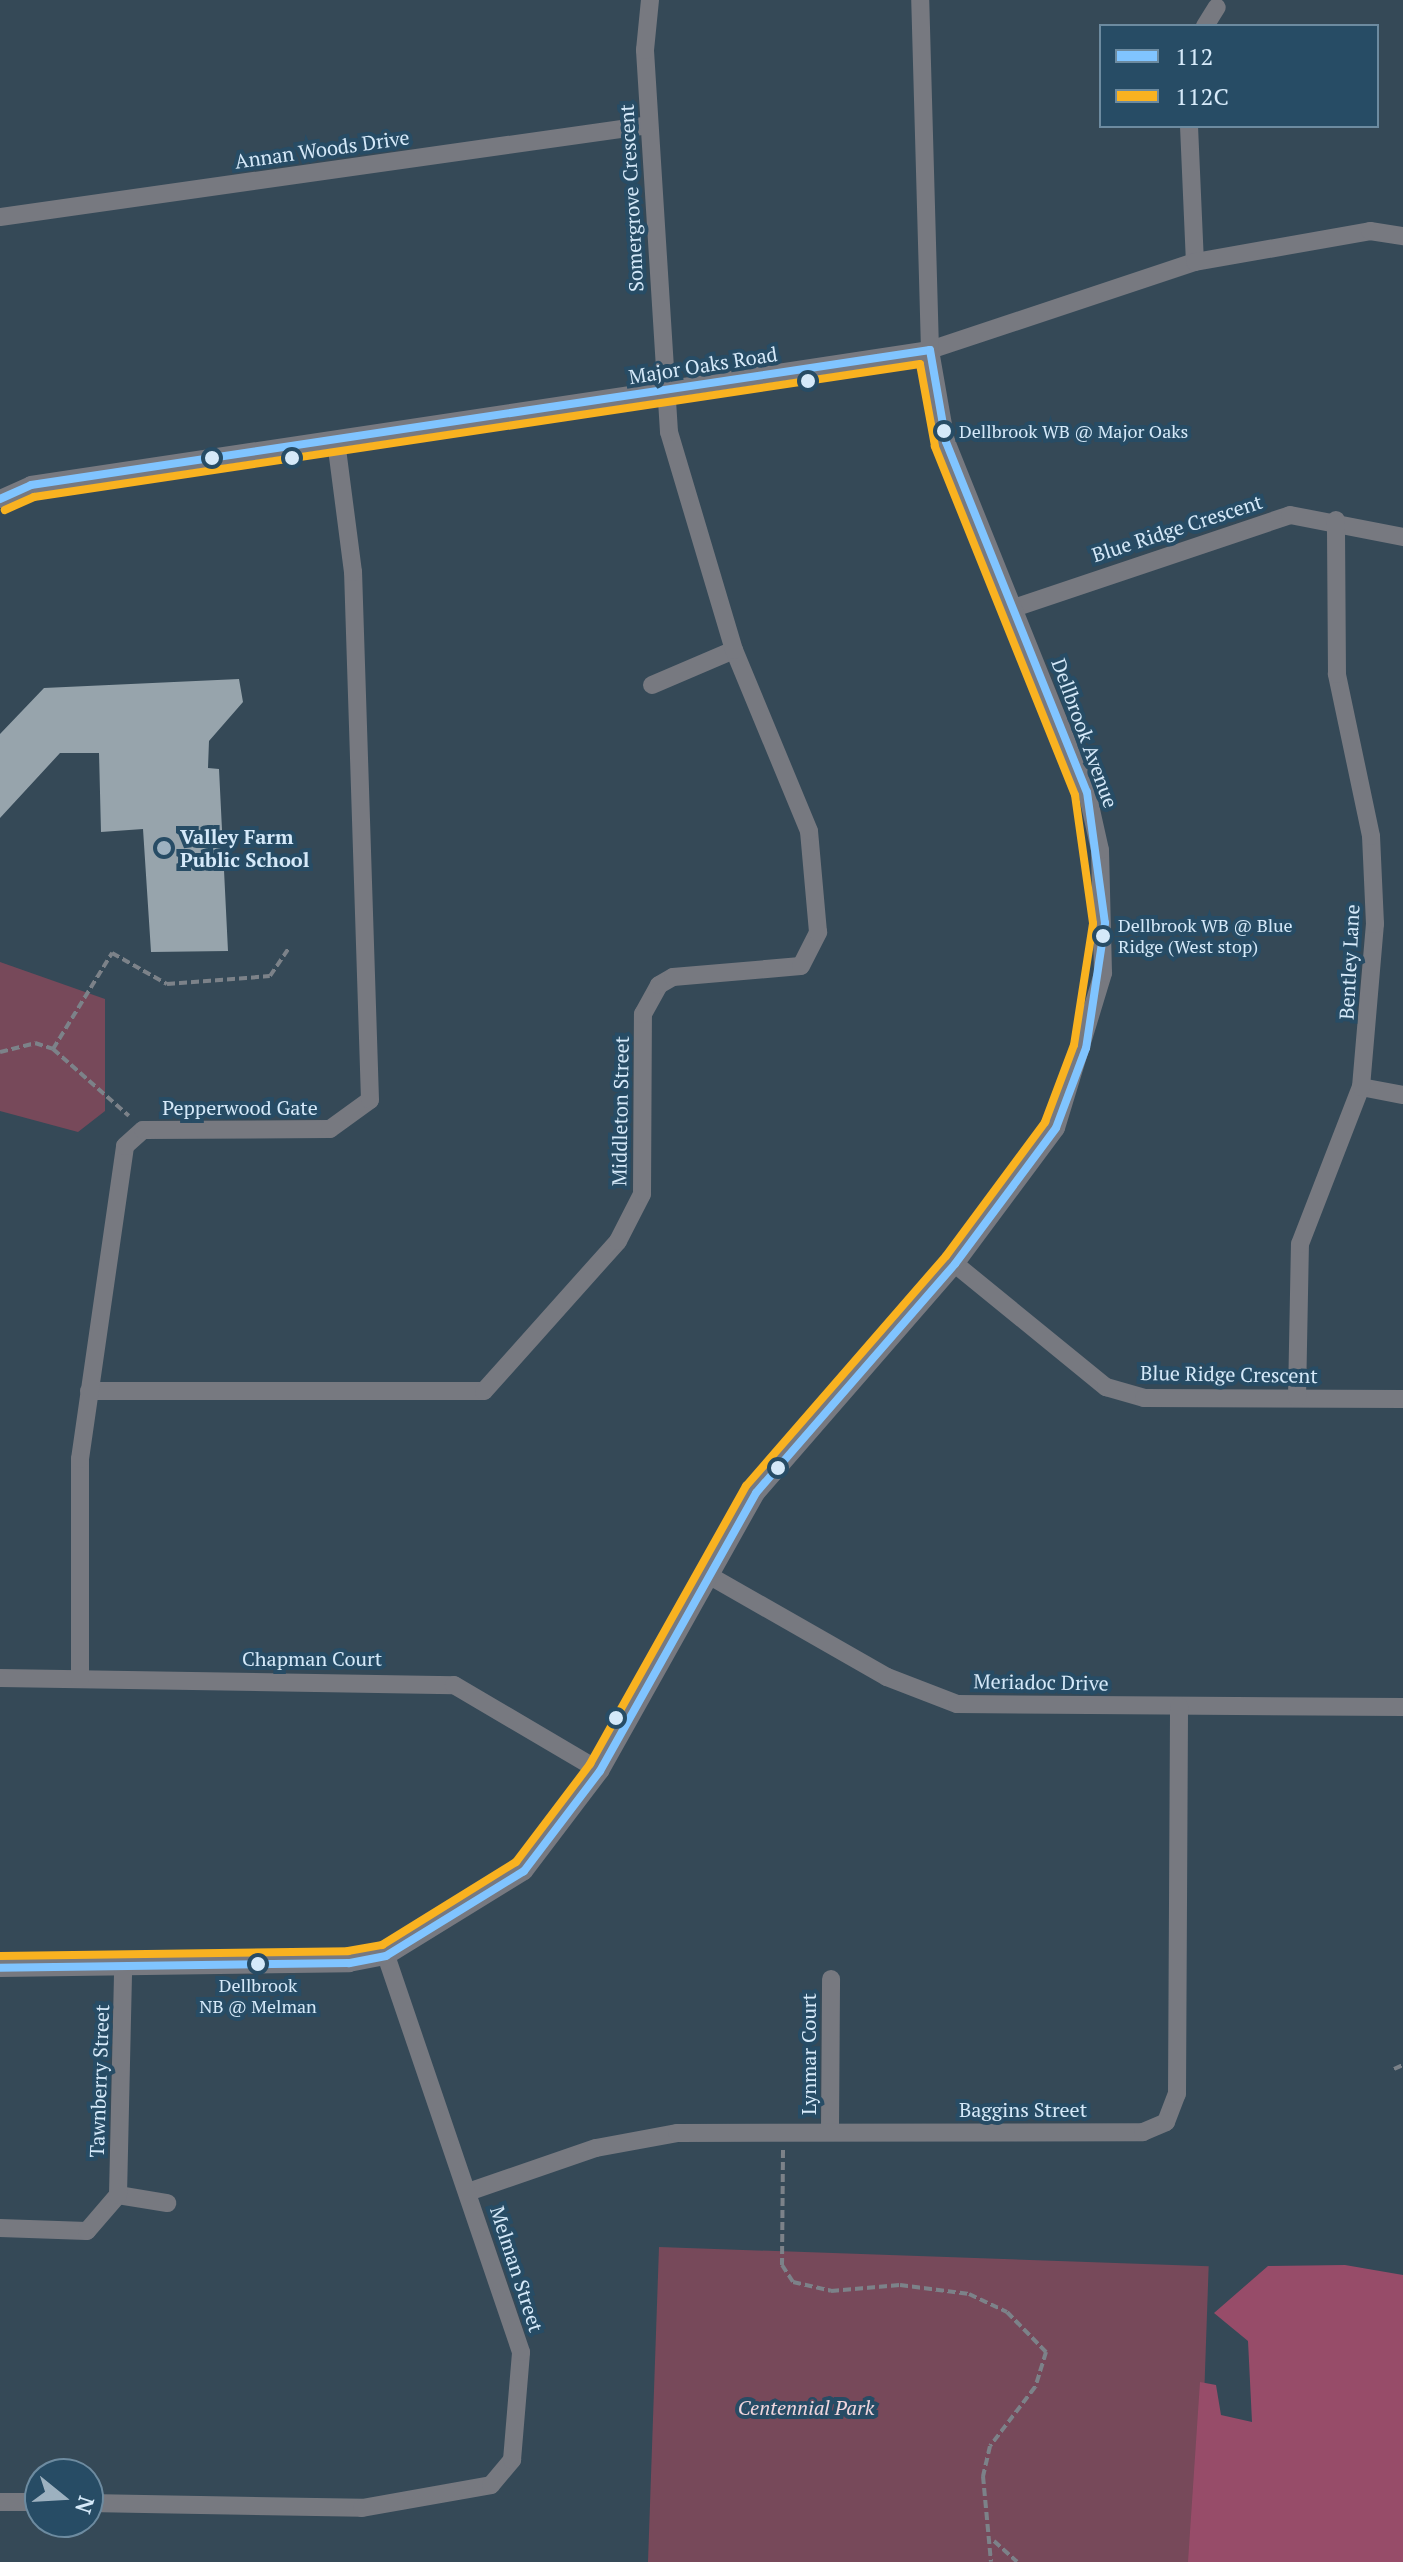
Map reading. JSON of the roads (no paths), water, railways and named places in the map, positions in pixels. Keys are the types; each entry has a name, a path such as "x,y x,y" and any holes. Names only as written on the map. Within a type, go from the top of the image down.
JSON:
{"street":[{"name":"Somergrove Crescent","path":"650,0 649,125 663,394"},
{"name":"Dellbrook Avenue","path":"0,1968 123,1969 338,1964 386,1956 524,1871 600,1771 756,1493 955,1264 1056,1128 1103,973 1100,850 1087,792 946,442 930,350 920,0"},
{"path":"1206,24 1217,7"},
{"name":"Annan Woods Drive","path":"0,217 649,125"},
{"path":"1189,128 1195,262"},
{"name":"Major Oaks Road","path":"0,499 31,485 663,394 930,350 1195,262 1370,231 1403,236"},
{"name":"Middleton Street","path":"89,1391 484,1391 618,1241 642,1194 643,1014 659,985 673,977 801,966 818,932 809,831 734,650 663,394"},
{"name":"Pepperwood Gate","path":"80,1679 80,1459 118,1163 143,1130 330,1129 370,1100 353,572 336,441"},
{"name":"Blue Ridge Crescent","path":"1014,608 1205,538 1290,515 1336,520 1403,537"},
{"name":"Bentley Lane","path":"1297,1398 1300,1244 1361,1087 1375,924 1371,836 1337,674 1336,520"},
{"path":"652,685 734,650"},
{"path":"1361,1087 1403,1095"},
{"name":"Blue Ridge Crescent","path":"955,1264 1106,1387 1144,1398 1403,1399"},
{"name":"Meriadoc Drive","path":"710,1576 887,1677 957,1704 1403,1707"},
{"name":"Chapman Court","path":"0,1678 454,1685 600,1771"},
{"name":"Baggins Street","path":"468,2192 609,2145 677,2133 830,2130 1143,2132 1166,2122 1177,2094 1179,1706"},
{"name":"Melman Street","path":"104,2503 362,2508 491,2485 512,2460 521,2352 386,1956"},
{"name":"Tawnberry Street","path":"118,2195 123,1969"},
{"name":"Lynmar Court","path":"830,2130 831,1979"},
{"path":"0,2228 87,2231 118,2195 167,2203"},
{"path":"0,2502 24,2502"}],"place":[{"name":"Dellbrook WB @ Major Oaks","path":"944,431"},
{"name":"Valley Farm Public School","path":"164,848"},
{"name":"Dellbrook WB @ Blue Ridge (West stop)","path":"1103,936"},
{"name":"Dellbrook NB @ Melman","path":"258,1964"}],"park label":[{"name":"Centennial Park","path":"806,2407"}]}
